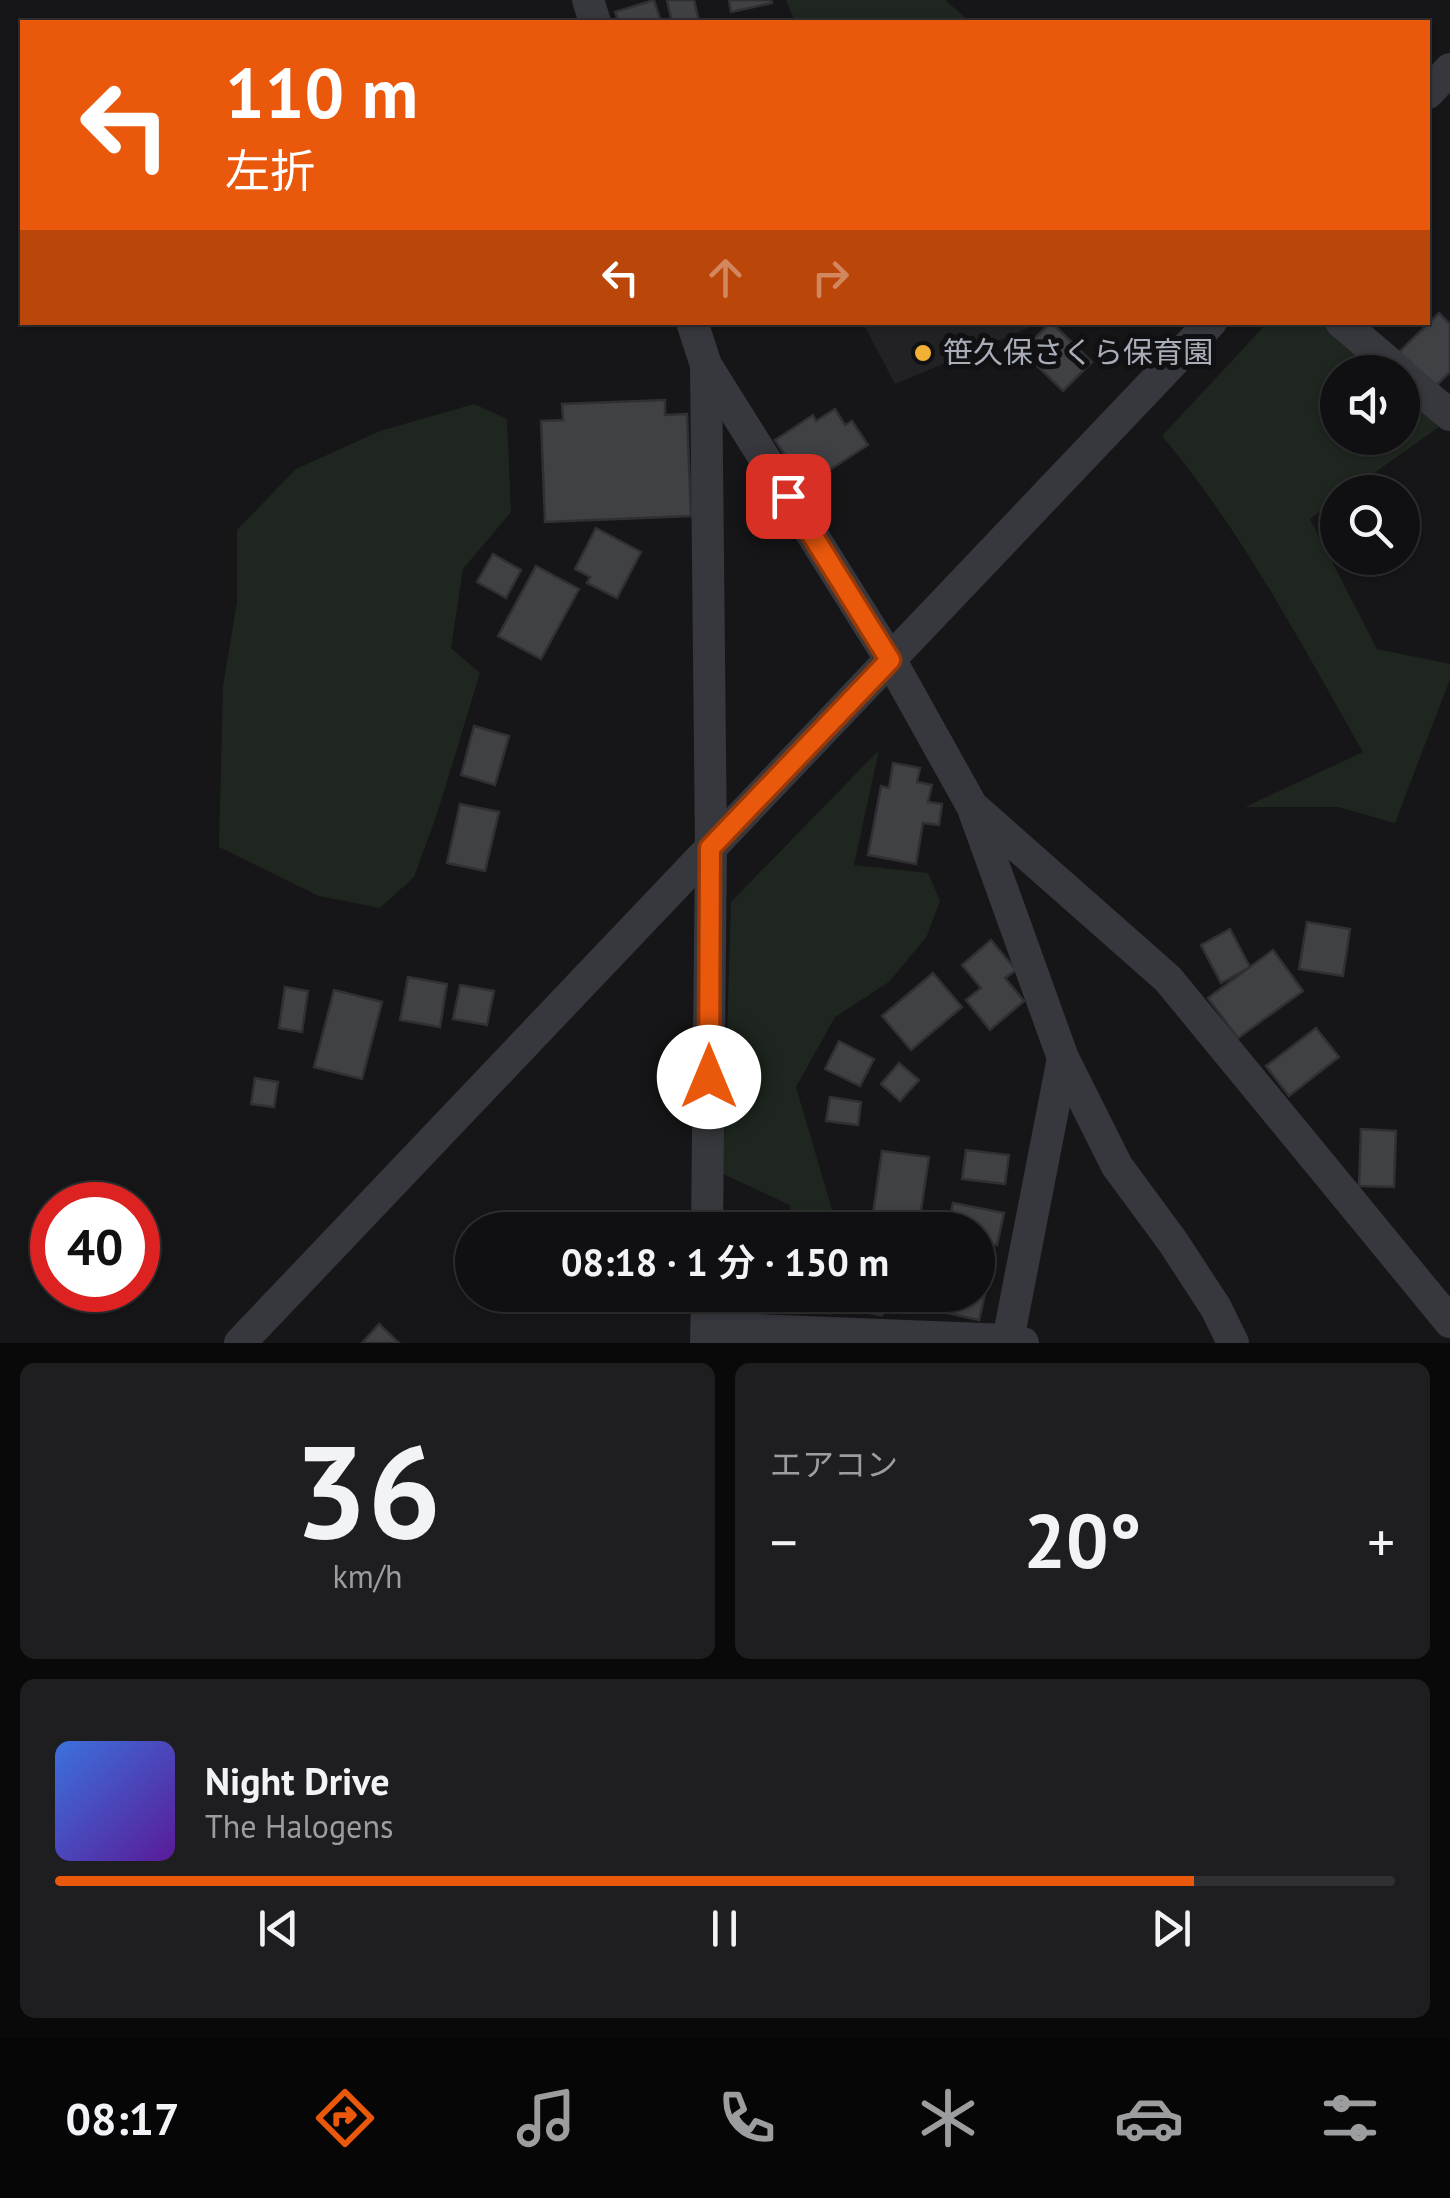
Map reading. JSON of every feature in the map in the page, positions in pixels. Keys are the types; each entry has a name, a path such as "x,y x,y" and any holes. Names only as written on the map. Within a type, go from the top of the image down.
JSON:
{"street":[{"path":"1430,91 1450,70"},
{"path":"693,325 706,365 890,660 972,806 1064,1058 1117,1166 1174,1242 1233,1343"},
{"path":"240,1343 1208,325"},
{"path":"1344,325 1379,355"},
{"path":"706,365 708,1212"},
{"path":"1420,390 1450,415"},
{"path":"972,806 1168,979 1450,1322"},
{"path":"707,1336 1016,1342 1064,1058"}],"shaded area":[{"path":"786,0 945,0 968,20 794,20"},
{"name":"笹久保さくら保育園","path":"864,325 1035,325 895,384"},
{"path":"1265,325 1332,325 1369,355 1320,355 1320,455 1399,455 1371,475 1320,475 1320,512 1310,519 1320,538 1320,575 1339,575 1377,649 1450,664 1450,679 1395,823 1338,807 1245,807 1363,752 1245,550 1162,436"},
{"path":"1420,398 1446,422 1420,440"},
{"path":"474,404 507,419 511,512 463,569 451,648 480,673 438,811 414,877 380,908 319,896 219,847 223,686 237,602 237,530 296,469 380,431"},
{"path":"879,750 854,865 928,873 940,901 927,936 889,982 835,1017 796,1087 833,1212 790,1212 790,1205 723,1174 731,902"}],"building":[{"path":"654,0 660,20 618,20 615,12"},
{"path":"667,0 694,0 699,20 672,20"},
{"path":"729,0 771,0 772,3 731,12"},
{"path":"1439,313 1450,324 1450,372 1433,389 1420,376 1420,355 1398,353"},
{"path":"1048,325 1054,325 1092,362 1063,391 1022,351"},
{"path":"665,400 665,415 687,414 691,516 545,522 541,421 563,420 562,404"},
{"path":"835,409 845,425 852,421 868,445 828,471 820,460 798,475 775,440 813,415 816,421"},
{"path":"596,528 641,552 617,598 587,583 590,577 575,569"},
{"path":"493,554 521,570 506,598 477,582"},
{"path":"536,566 579,589 541,659 498,636"},
{"path":"474,726 509,736 495,785 461,775"},
{"path":"893,763 920,768 917,782 932,785 928,802 942,804 939,825 923,823 916,864 868,855 881,786 889,788"},
{"path":"460,804 499,812 485,871 447,863"},
{"path":"1307,922 1350,929 1343,976 1299,969"},
{"path":"1230,929 1250,967 1221,983 1201,945"},
{"path":"991,940 1016,970 1005,978 1024,1001 990,1030 966,1000 981,988 962,965"},
{"path":"1273,950 1303,991 1238,1038 1208,998"},
{"path":"933,973 962,1007 911,1050 882,1016"},
{"path":"408,977 447,984 440,1027 400,1020"},
{"path":"460,985 494,991 487,1025 453,1019"},
{"path":"285,987 308,991 302,1032 279,1028"},
{"path":"334,990 382,1002 362,1079 314,1067"},
{"path":"1316,1028 1339,1057 1289,1096 1266,1066"},
{"path":"839,1041 874,1059 860,1086 825,1069"},
{"path":"899,1063 919,1080 900,1101 881,1084"},
{"path":"255,1078 278,1082 274,1107 251,1104"},
{"path":"830,1097 861,1102 858,1125 826,1121"},
{"path":"1361,1129 1396,1131 1394,1187 1359,1186"},
{"path":"966,1150 1009,1155 1005,1184 962,1179"},
{"path":"882,1151 929,1157 921,1212 873,1212"},
{"path":"953,1203 1004,1213 997,1245 995,1212 951,1212"},
{"path":"943,1312 981,1312 979,1320"},
{"path":"379,1324 399,1343 362,1343"}],"place":[{"name":"笹久保さくら保育園","path":"923,353"}],"route":[{"path":"709,1077 710,848 890,660 788,496"}]}
